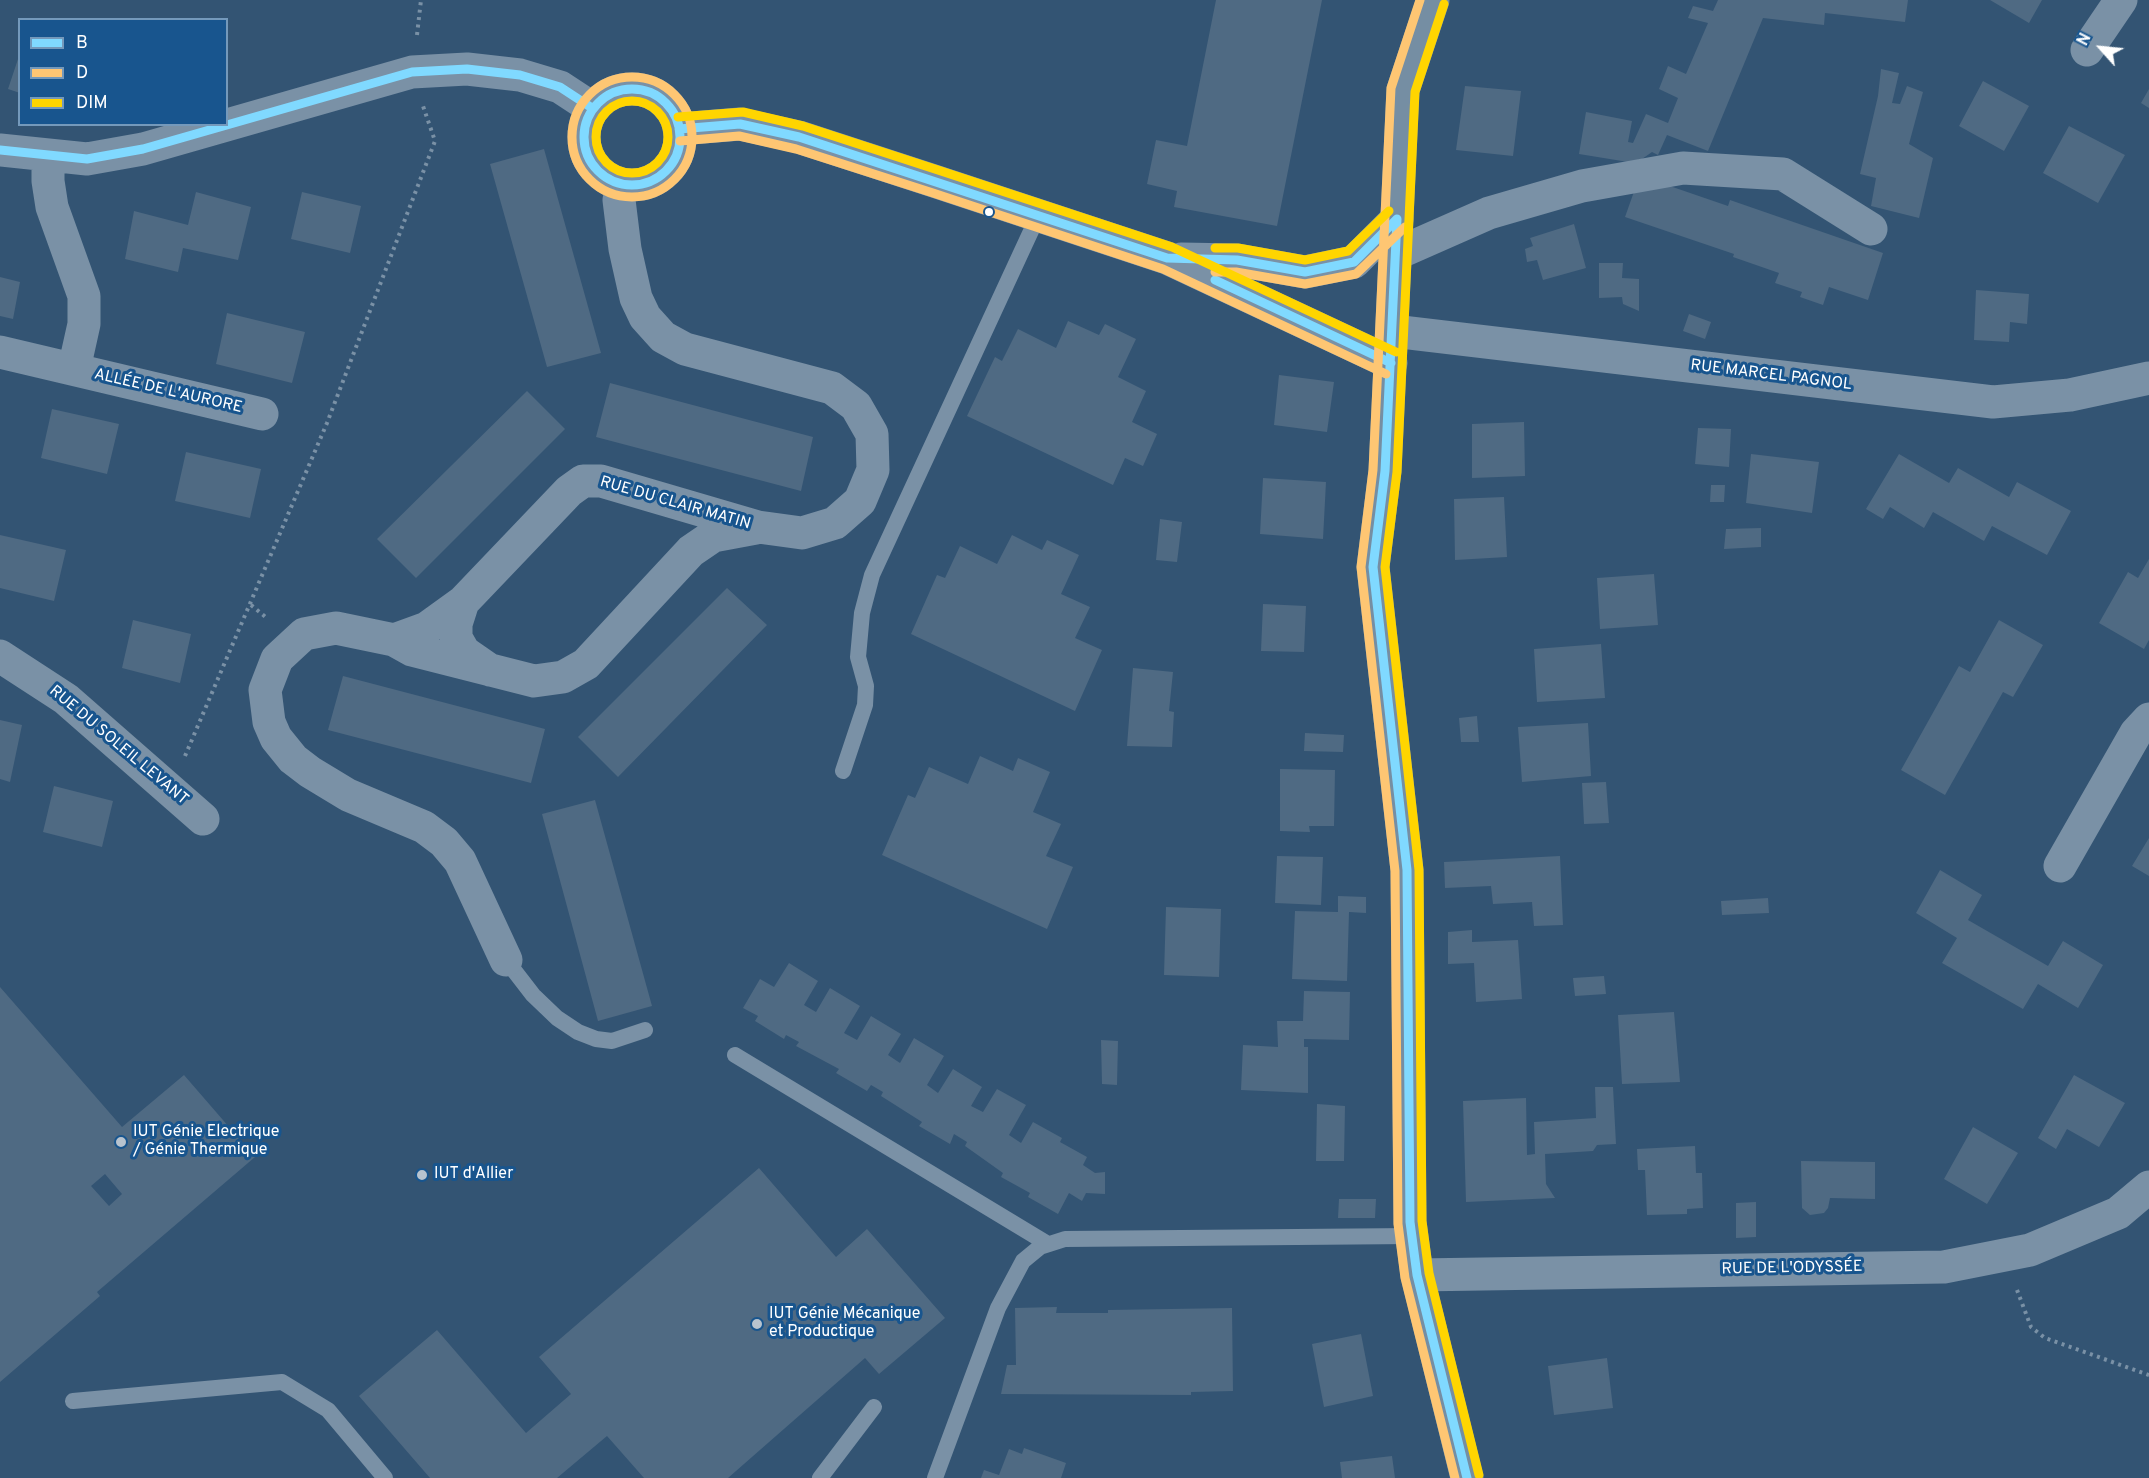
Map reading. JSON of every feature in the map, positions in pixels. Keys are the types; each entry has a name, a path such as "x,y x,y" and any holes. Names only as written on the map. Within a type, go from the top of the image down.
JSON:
{"main road":[{"path":"1433,0 1403,90 1385,471 1373,567 1407,870 1412,1236 1417,1275 1467,1478"}],"street":[{"path":"2088,50 2121,0"},
{"path":"228,125 412,72 466,69 520,75 560,87 592,108"},
{"path":"635,88 651,92 664,101 674,114 679,129 679,145 674,160 665,172 637,185 622,184 600,173 586,154 584,138 586,123 592,108 604,97 619,90 635,88"},
{"path":"679,129 740,124 799,137 1167,258 1391,363"},
{"path":"0,150 48,157 87,159 143,149 223,126"},
{"name":"ALLÉE DE L'AURORE","path":"48,157 48,181 52,207 84,296 84,324 74,369"},
{"path":"1396,254 1489,213 1582,186 1683,168 1783,174 1871,229"},
{"name":"RUE DU CLAIR MATIN","path":"394,640 427,628 463,602 569,491 583,481 601,481 758,527 802,533 835,523 860,501 873,470 872,434 856,406 832,388 685,350 663,337 645,317 636,298 625,249 619,200 622,184"},
{"path":"1167,258 1237,260 1305,272 1354,262 1397,219"},
{"name":"RUE MARCEL PAGNOL","path":"1393,331 1994,402 2070,395 2149,378"},
{"name":"ALLÉE DE L'AURORE","path":"0,352 261,414"},
{"name":"RUE DU CLAIR MATIN","path":"506,960 460,861 444,842 424,827 348,795 310,772 293,759 276,738 269,722 265,690 277,659 304,634 336,628 394,640 412,650 534,681 562,677 586,664 692,551 713,536 758,527"},
{"name":"RUE DU CLAIR MATIN","path":"463,602 456,624 456,638 464,652 490,670"},
{"name":"RUE DU SOLEIL LEVANT","path":"0,656 66,699 203,819"},
{"path":"2060,866 2136,733 2149,719"},
{"name":"RUE DE L'ODYSSÉE","path":"1417,1275 1944,1267 2030,1250 2118,1213 2149,1187"}],"lane":[{"path":"843,771 864,705 866,686 858,657 862,613 872,576 1038,216"},
{"path":"506,960 541,1002 557,1018 578,1032 596,1039 612,1041 645,1030"},
{"path":"735,1055 1048,1244"},
{"path":"935,1478 998,1308 1023,1261 1040,1247 1065,1239 1412,1236"},
{"path":"73,1401 282,1382 328,1410 385,1478"},
{"path":"820,1478 874,1407"}],"path":[{"path":"170,790 327,423 435,141 412,72"},
{"path":"2007,1255 2031,1327 2045,1338 2149,1375"}],"building":[{"path":"1216,0 1322,0 1277,226 1174,207 1177,191 1147,184 1156,140 1187,146"},
{"path":"1718,0 1908,0 1905,22 1825,13 1824,25 1763,18 1708,151 1667,135 1658,155 1652,152 1642,159 1628,162 1579,154 1586,112 1632,121 1628,142 1633,143 1646,114 1668,123 1678,98 1659,89 1668,66 1686,74 1708,23 1688,18 1693,6 1713,11"},
{"path":"1990,0 2042,0 2029,23"},
{"path":"18,59 18,92 8,89"},
{"path":"1881,69 1899,73 1892,103 1900,104 1907,86 1923,92 1909,144 1933,158 1919,218 1871,206 1876,178 1860,174 1878,96"},
{"path":"1983,81 2029,106 2004,151 1959,126"},
{"path":"1465,86 1521,91 1513,156 1456,150"},
{"path":"2149,89 2149,108 2141,103"},
{"path":"2069,126 2125,155 2098,203 2043,173"},
{"path":"544,149 601,353 547,367 490,164"},
{"path":"1661,183 1728,206 1730,200 1883,253 1868,300 1829,287 1823,305 1800,297 1802,292 1775,283 1779,273 1733,257 1734,254 1625,217 1636,186"},
{"path":"196,192 251,207 238,260 183,248 178,272 125,259 134,211 188,225"},
{"path":"302,192 361,206 350,253 291,239"},
{"path":"1574,224 1586,268 1543,280 1537,260 1527,262 1525,249 1533,246 1530,238"},
{"path":"1599,263 1623,263 1622,278 1639,279 1639,311 1623,304 1622,297 1599,298"},
{"path":"0,277 20,282 13,319 0,316"},
{"path":"1976,290 2029,294 2027,324 2010,322 2009,342 1974,340"},
{"path":"227,313 305,332 292,383 216,364"},
{"path":"1689,314 1711,322 1705,339 1683,331"},
{"path":"1068,321 1099,335 1105,324 1136,339 1118,377 1146,391 1132,422 1157,434 1143,466 1125,458 1113,485 967,416 995,357 1002,361 1018,329 1056,348"},
{"path":"1279,375 1334,382 1327,432 1274,425"},
{"path":"610,383 813,437 801,491 596,437"},
{"path":"527,391 565,429 416,578 377,539"},
{"path":"52,409 119,424 107,474 41,458"},
{"path":"1524,422 1525,476 1472,478 1472,424"},
{"path":"1698,428 1731,429 1729,467 1695,464"},
{"path":"186,452 261,469 250,518 175,501"},
{"path":"1751,454 1819,462 1812,513 1746,503"},
{"path":"1899,454 1949,483 1958,468 2009,497 2017,482 2071,511 2047,555 1992,526 1984,541 1933,512 1924,528 1890,507 1883,519 1866,509"},
{"path":"1263,478 1326,482 1323,539 1260,534"},
{"path":"1711,485 1725,485 1724,502 1710,502"},
{"path":"1504,497 1507,557 1455,560 1454,499"},
{"path":"1160,519 1182,522 1177,562 1156,560"},
{"path":"1761,528 1761,547 1724,549 1726,529"},
{"path":"0,535 66,550 54,601 0,588"},
{"path":"1012,535 1042,550 1047,540 1079,555 1061,594 1090,607 1075,638 1102,650 1075,711 911,634 937,575 945,578 960,546 997,564"},
{"path":"2149,559 2149,640 2144,649 2099,623 2128,572 2138,578"},
{"path":"1654,574 1658,625 1600,629 1597,578"},
{"path":"727,588 767,625 618,777 578,737"},
{"path":"1263,604 1306,606 1304,652 1261,651"},
{"path":"133,620 191,634 180,683 122,668"},
{"path":"1999,620 2043,645 2013,697 2003,692 1945,795 1901,770 1959,666 1970,672"},
{"path":"1601,644 1605,698 1537,702 1534,649"},
{"path":"1133,668 1173,672 1169,711 1174,712 1172,747 1127,746"},
{"path":"343,676 545,729 531,783 328,730"},
{"path":"1477,716 1479,742 1461,742 1459,718"},
{"path":"0,720 22,725 10,782 0,779"},
{"path":"1588,723 1591,776 1522,782 1518,727"},
{"path":"1305,733 1344,735 1343,752 1304,751"},
{"path":"980,756 1013,771 1018,758 1050,772 1033,812 1061,824 1046,856 1073,867 1047,929 882,855 908,795 915,798 929,767 968,784"},
{"path":"1280,769 1335,770 1334,826 1309,826 1310,832 1280,831"},
{"path":"1606,782 1609,823 1584,824 1582,783"},
{"path":"54,786 113,801 102,847 43,832"},
{"path":"595,800 652,1006 598,1021 542,814"},
{"path":"2149,838 2149,876 2132,866"},
{"path":"1277,856 1323,857 1321,905 1275,903"},
{"path":"1560,856 1563,925 1534,926 1532,902 1493,904 1491,886 1445,888 1444,862"},
{"path":"1940,870 1982,895 1968,920 2048,966 2063,941 2103,965 2078,1008 2038,984 2023,1009 1942,963 1957,938 1916,913"},
{"path":"1338,896 1366,897 1366,913 1349,912 1347,981 1292,979 1295,911 1338,912"},
{"path":"1768,898 1769,913 1722,915 1721,901"},
{"path":"1166,907 1221,909 1219,977 1164,975"},
{"path":"1472,930 1472,942 1518,940 1522,999 1476,1002 1474,963 1448,964 1448,932"},
{"path":"789,963 818,981 804,1005 816,1012 830,988 860,1006 844,1033 857,1040 871,1016 901,1034 888,1055 900,1063 914,1038 944,1056 927,1085 938,1093 953,1069 982,1087 971,1106 983,1112 997,1089 1026,1105 1009,1135 1021,1143 1033,1122 1062,1138 1060,1142 1087,1157 1083,1165 1095,1173 1105,1172 1105,1194 1086,1193 1082,1201 1069,1193 1058,1214 1028,1197 1030,1193 1001,1177 1003,1173 965,1146 967,1142 954,1134 950,1144 919,1126 922,1122 881,1096 883,1092 871,1085 867,1091 836,1073 839,1069 796,1046 799,1042 786,1035 784,1039 755,1021 758,1016 743,1008 760,979 774,987"},
{"path":"1604,976 1606,994 1575,996 1573,978"},
{"name":"IUT Génie Electrique / Génie Thermique","path":"0,987 122,1127 184,1075 255,1157 97,1292 100,1296 0,1382","holes":["105,1174 122,1194 109,1206 91,1186"]},
{"path":"1304,991 1350,992 1349,1040 1304,1039 1304,1047 1308,1047 1308,1093 1241,1090 1243,1045 1278,1047 1277,1021 1303,1021"},
{"path":"1674,1012 1680,1082 1622,1084 1618,1015"},
{"path":"1101,1040 1118,1041 1117,1085 1102,1084"},
{"path":"2074,1075 2125,1103 2099,1147 2067,1129 2056,1149 2038,1138"},
{"path":"1595,1087 1613,1087 1616,1144 1597,1145 1593,1151 1545,1154 1546,1184 1555,1198 1466,1202 1463,1101 1526,1098 1527,1155 1535,1154 1534,1122 1596,1118"},
{"path":"1317,1104 1345,1106 1344,1161 1316,1161"},
{"path":"1973,1127 2018,1153 1987,1204 1944,1179"},
{"path":"1695,1146 1696,1173 1702,1173 1703,1208 1687,1209 1687,1214 1647,1215 1645,1170 1638,1170 1637,1149"},
{"path":"1801,1161 1875,1162 1875,1199 1830,1198 1828,1208 1824,1213 1810,1215 1802,1208"},
{"name":"IUT Génie Mécanique et Productique","path":"759,1168 836,1257 867,1229 945,1318 879,1374 865,1358 728,1478 644,1478 607,1436 557,1478 430,1478 359,1396 437,1330 526,1433 571,1394 539,1357"},
{"path":"1339,1199 1376,1199 1375,1218 1338,1218"},
{"path":"1756,1202 1756,1237 1736,1238 1736,1203"},
{"path":"1057,1307 1056,1313 1232,1308 1233,1391 1191,1392 1191,1395 1001,1394 1007,1365 1016,1365 1015,1308"},
{"path":"1361,1334 1373,1396 1324,1407 1312,1344"},
{"path":"1607,1358 1613,1408 1554,1415 1548,1366"},
{"path":"1024,1448 1066,1463 1061,1478 981,1478 984,1470 999,1475 1009,1449 1022,1454"},
{"path":"1392,1456 1395,1478 1342,1478 1340,1462"}],"transit line":[{"name":"D","path":"1420,0 1391,88 1373,470 1361,567 1395,871 1398,1224 1405,1278 1455,1478"},
{"name":"DIM","path":"1444,4 1415,92 1397,472 1385,567 1419,870 1422,1221 1429,1273 1479,1475"},
{"name":"B","path":"228,125 412,72 467,69 520,75 560,87 592,108"},
{"name":"D","path":"632,77 655,82 674,95 687,114 692,137 687,160 674,179 655,192 632,197 609,192 590,179 577,160 572,137 577,114 590,95 609,82 632,77"},
{"name":"B","path":"632,89 650,93 666,103 676,119 680,137 676,155 666,171 650,181 632,185 614,181 598,171 588,155 584,137 588,119 598,103 614,93 632,89"},
{"name":"DIM","path":"632,101 652,107 662,117 668,137 662,157 652,167 632,173 612,167 602,157 596,137 602,117 612,107 632,101"},
{"name":"DIM","path":"678,117 743,112 803,126 941,171 1172,247 1396,352"},
{"name":"B","path":"679,129 740,124 799,137 1167,258 1237,260 1305,272 1354,262 1397,219"},
{"name":"B","path":"0,150 87,159 143,149 223,126"},
{"name":"D","path":"680,141 739,136 796,149 933,193 1163,269 1386,374"},
{"name":"DIM","path":"1215,248 1238,248 1305,260 1348,251 1389,211"},
{"name":"B","path":"1397,219 1385,471 1373,567 1407,870 1410,1222 1417,1275 1467,1478"},
{"name":"D","path":"1215,272 1236,272 1305,284 1356,274 1405,227"},
{"name":"B","path":"1215,280 1391,363"}],"place":[{"name":"IUT Génie Electrique / Génie Thermique","path":"121,1142"},
{"name":"IUT d'Allier","path":"422,1175"},
{"name":"IUT Génie Mécanique et Productique","path":"757,1324"}]}
